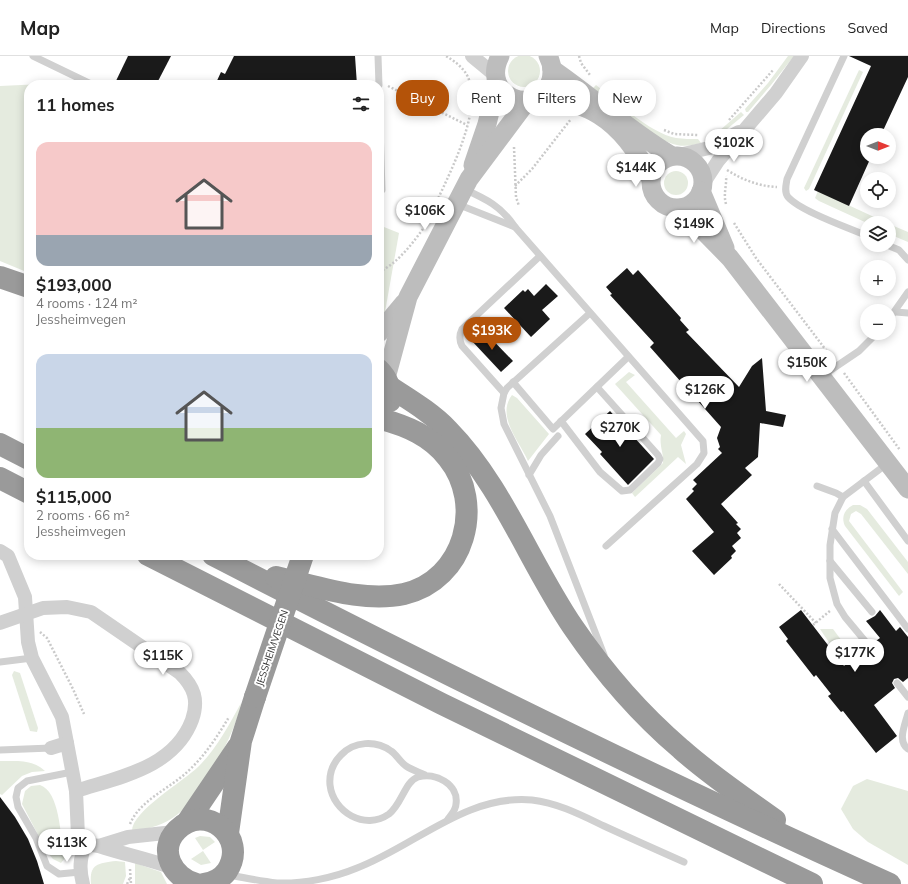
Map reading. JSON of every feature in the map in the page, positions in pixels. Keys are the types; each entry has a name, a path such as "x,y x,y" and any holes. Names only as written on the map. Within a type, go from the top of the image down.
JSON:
{"highway":[{"path":"0,277 24,285"},
{"path":"384,413 389,404 385,379"},
{"path":"385,379 448,430 468,454 490,485 573,627 612,678 657,727 716,778 822,853"},
{"path":"232,565 303,583 373,596 390,596 412,591 430,583 443,573 458,552 463,541 467,509 460,480 448,458 429,439 406,427 384,421"},
{"path":"0,444 24,457"},
{"path":"0,478 24,490"},
{"path":"158,560 442,704 812,884"},
{"path":"222,560 457,679 890,884"},
{"name":"JESSHEIMVEGEN","path":"228,833 241,740 301,560"},
{"name":"JESSHEIMVEGEN","path":"172,868 168,856 169,844 241,740"},
{"path":"181,827 199,819 210,820 220,825 228,833 232,842 233,853 231,864 225,874 217,880 204,884"},
{"path":"172,868 180,877 196,884"}],"street":[{"path":"472,56 496,79 507,95 513,99 523,98"},
{"path":"385,379 408,297 463,190 489,117 496,79 496,64 500,56"},
{"path":"680,208 693,202 718,161 776,93 802,56"},
{"path":"550,60 550,80"},
{"path":"550,60 587,93 651,143 675,156 692,160 697,165 701,171 702,187 730,258"},
{"path":"463,190 523,111"},
{"path":"590,111 599,115 630,142 651,179"},
{"path":"746,128 709,148 675,156 657,164 651,179 651,187 659,201 665,205 680,208 730,258 822,376 896,458 908,489"},
{"path":"384,327 408,297"},
{"path":"0,551 8,556 23,591 25,597 26,632 32,658 62,717 76,791 78,836 92,845 130,856 151,860 172,868"},
{"path":"0,623 43,608 67,607 91,612 180,673 190,683 194,692 196,710 191,723 171,752 148,766 124,776 76,791"},
{"path":"51,748 67,743"},
{"path":"81,878 80,857 92,845 181,827"}],"lane":[{"path":"33,56 83,80"},
{"path":"378,56 379,80"},
{"path":"844,56 787,179 785,187 788,197 805,209 860,233"},
{"path":"463,190 515,227"},
{"path":"463,190 502,210 628,357 700,436 704,444 704,453 697,464 606,546"},
{"path":"896,249 908,260"},
{"path":"504,393 462,346 460,342 460,332 540,256"},
{"path":"908,292 896,312 908,313"},
{"path":"590,313 513,382 504,393 501,408 504,424 557,534 612,678"},
{"path":"822,376 859,351 870,340"},
{"path":"513,382 553,429 628,357"},
{"path":"561,421 600,472 622,491 630,490 658,463 660,459 597,387"},
{"path":"529,475 541,454 558,436"},
{"path":"870,647 845,617 837,604 830,578 832,529 835,513 843,498 896,458"},
{"path":"864,482 908,541"},
{"path":"817,486 836,493 843,498"},
{"path":"832,529 908,629"},
{"path":"830,561 872,612"},
{"path":"0,662 32,658"},
{"path":"898,683 908,697"},
{"path":"908,713 902,736 904,746 908,750"},
{"path":"425,775 412,780 396,807 388,814 378,819 358,819 346,814 335,802 330,787 331,771 337,759 350,748 360,744 373,744 384,747 394,754 405,766 425,775 440,778 446,782 455,793 456,807 448,819"},
{"path":"0,750 51,748"},
{"path":"72,772 28,781 18,788 16,796 18,807 36,838 47,866 59,874 81,878"},
{"path":"225,874 278,883 305,882 329,877 357,868 380,858 448,819 500,802 520,800 541,801 571,811 684,862"}],"path":[{"path":"429,218 456,158 472,105 470,81 455,61 446,56"},
{"path":"455,61 458,56"},
{"path":"580,56 581,63 594,81"},
{"path":"723,124 778,64"},
{"path":"384,85 467,125"},
{"path":"515,186 532,169 571,118"},
{"path":"662,129 674,134 702,135"},
{"path":"513,144 515,186 519,206"},
{"path":"727,208 724,199 726,169 740,178 760,186 785,187"},
{"path":"732,218 756,258 838,365 896,458"},
{"path":"384,270 415,240 426,224"},
{"path":"779,584 814,624 837,604"},
{"path":"26,632 38,632 45,634 84,714"},
{"path":"129,826 138,810 188,772 203,755 232,712"},
{"path":"130,868 131,884"},
{"path":"127,884 130,875"}],"shaded area":[{"path":"521,55 527,55 533,58 540,68 540,74 537,80 523,80 523,87 515,84 515,80 511,80 508,74 508,68 511,62"},
{"path":"788,56 794,56 748,112 746,112 745,109 768,83"},
{"path":"859,70 863,72 809,189 806,191 804,188"},
{"path":"24,85 24,271 0,261 0,86"},
{"path":"596,85 598,87 598,94 592,89"},
{"path":"741,112 744,115 721,134 709,140 706,137 719,131"},
{"path":"627,116 634,116 655,130 666,135 684,139 698,139 701,143 689,146 680,146 658,137"},
{"path":"676,171 684,175 688,183 684,191 676,195 668,191 664,183 668,175"},
{"path":"818,191 872,216 860,216 860,220 815,198"},
{"path":"384,227 399,233 384,312"},
{"path":"896,227 908,232 908,242 896,237"},
{"path":"629,372 635,375 626,382 676,438 684,431 686,434 681,445 686,464 678,457 635,497 632,493 663,463 663,460 661,435 615,384"},
{"path":"512,395 517,398 549,434 528,461 508,420 506,411"},
{"path":"853,505 860,505 867,509 908,562 908,574 861,514 856,511 851,514 849,521 903,592 899,596 845,526 843,517 845,511"},
{"path":"820,629 833,629 856,660 846,668"},
{"path":"14,671 20,673 38,728 37,732 30,731 12,675"},
{"path":"241,703 238,716 217,763 187,805 173,818 162,824 132,831 134,823 149,806 192,773 211,752"},
{"path":"0,761 18,761 35,764 45,771 32,772 22,776 2,795 0,794"},
{"path":"867,779 908,791 908,865 868,842 853,829 841,809 853,786"},
{"path":"40,785 47,789 52,796 58,815 65,858 61,863 53,859 47,852 22,804 25,791 31,786"},
{"path":"200,836 210,837 215,842 203,850 195,838"},
{"path":"203,851 211,863 201,865 191,859"},
{"path":"116,861 125,862 126,876 123,884 91,884 93,868 100,864"},
{"path":"135,863 161,872 167,884 135,884"}],"building":[{"path":"128,56 171,56 159,80 116,80"},
{"path":"234,56 355,56 357,80 217,80 221,72 225,74"},
{"path":"849,56 908,56 908,77 884,128 860,128 860,164 868,164 864,172 860,172 860,182 849,206 814,190 871,66"},
{"path":"627,268 633,275 638,270 681,318 680,320 689,330 686,332 739,387 752,366 762,358 766,411 786,415 783,427 760,423 758,457 745,468 752,475 721,504 738,523 736,524 741,529 737,533 741,538 732,546 736,551 731,556 732,558 714,575 692,551 714,532 686,499 694,491 692,489 697,484 693,480 722,453 718,449 720,447 717,438 721,427 650,347 654,343 610,295 612,294 606,287"},
{"path":"546,284 558,296 542,310 550,319 531,337 504,308 523,290 525,292 528,289 534,296"},
{"path":"482,329 513,361 501,372 471,340"},
{"path":"610,411 654,459 628,485 600,454 602,452 585,434"},
{"path":"801,610 844,666 866,649 870,652 875,649 873,643 880,638 866,621 875,616 880,610 896,631 900,627 908,637 908,678 903,682 898,678 894,679 892,683 895,688 874,705 897,736 876,753 843,711 841,712 828,696 831,694 816,675 814,677 786,641 788,639 779,627"},
{"path":"0,797 15,817 28,839 44,884 0,884"}]}
